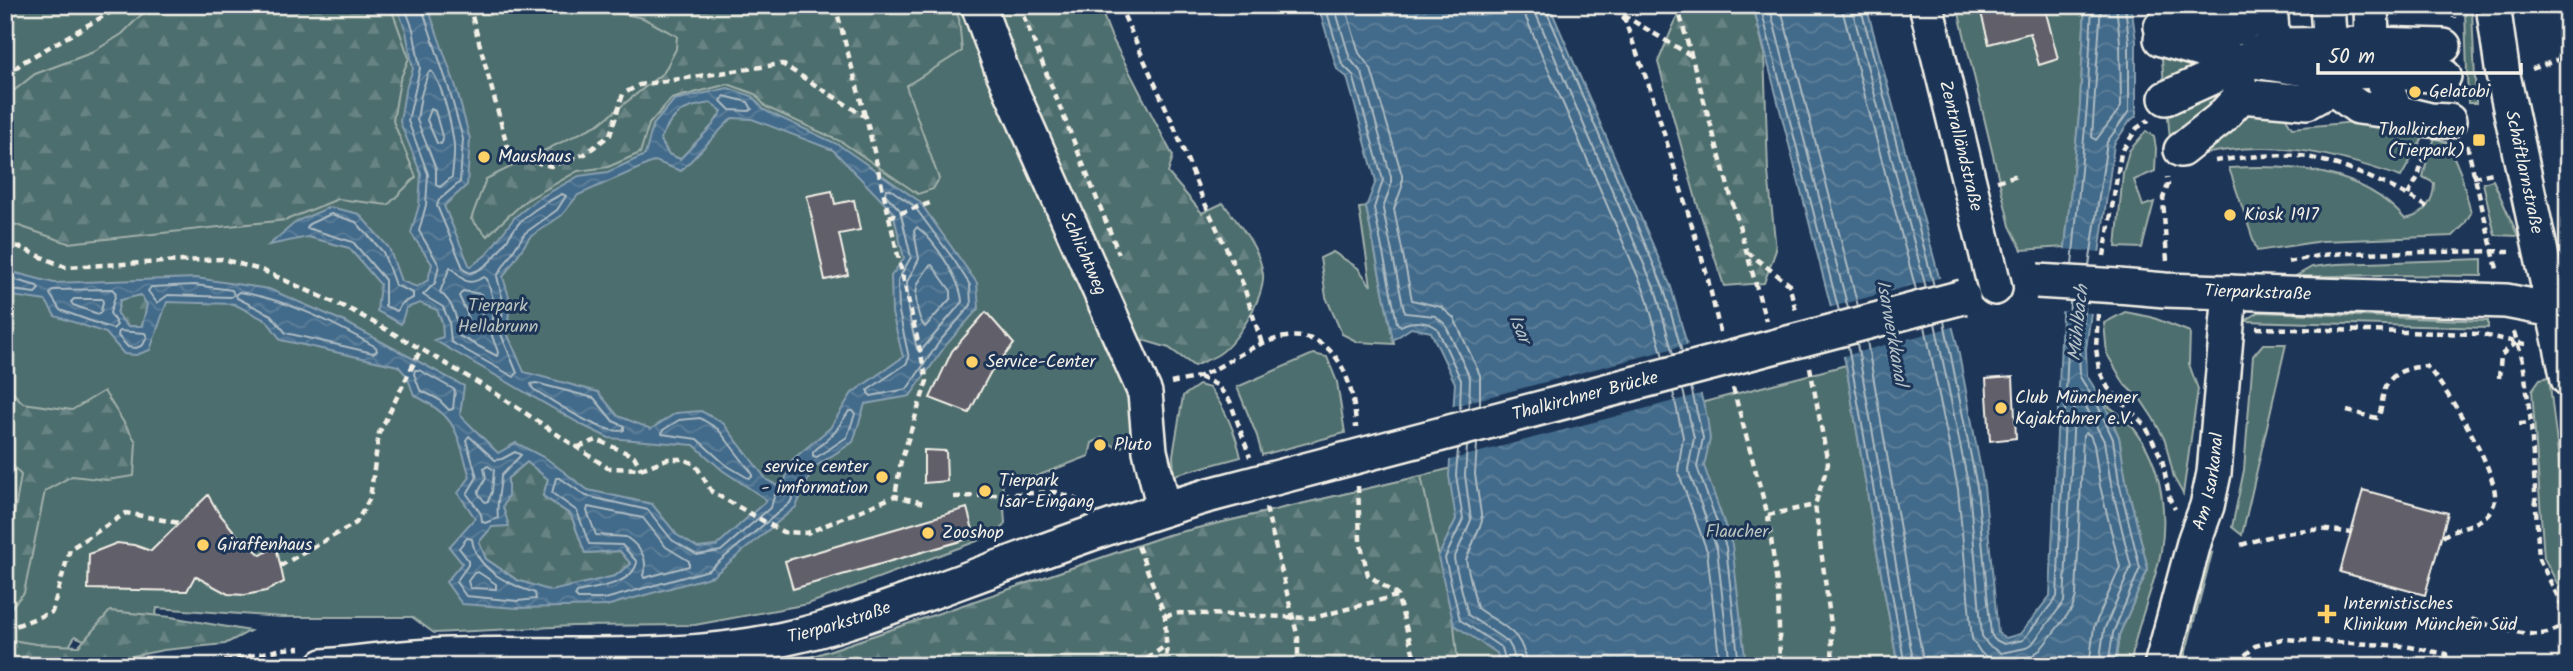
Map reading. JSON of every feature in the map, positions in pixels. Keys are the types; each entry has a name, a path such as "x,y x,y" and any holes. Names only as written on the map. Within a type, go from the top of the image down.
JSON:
{"street":[{"name":"Schlichtweg","path":"978,5 1002,70 1145,393 1150,451 1164,509"},
{"name":"Zentralländstraße","path":"1926,5 1995,288"},
{"path":"2183,166 2220,119 2243,58 2270,5"},
{"path":"2328,5 2331,68 2358,107 2397,112 2440,125"},
{"path":"2371,5 2375,57 2397,112"},
{"name":"Schäftlarnstraße","path":"2493,5 2503,75 2561,312 2568,379"},
{"path":"2161,33 2212,18 2243,58 2307,102 2331,68"},
{"path":"2161,107 2243,58 2331,68 2375,57 2444,61"},
{"name":"Tierparkstraße","path":"1963,297 2037,281 2230,292 2506,301 2561,312"},
{"name":"Am Isarkanal","path":"2161,666 2195,539 2207,506 2214,472 2230,292"},
{"name":"Thalkirchner Brücke","path":"1210,495 1963,297"},
{"name":"Tierparkstraße","path":"315,657 635,655 681,659 834,626 1128,520 1210,495"}],"path":[{"path":"5,77 23,62 109,13 118,5"},
{"path":"469,5 514,158 551,166 585,155 610,135 623,93 639,85 782,64 866,117"},
{"path":"835,5 866,117 927,381 901,461 895,496"},
{"path":"1019,5 1120,257"},
{"path":"1119,5 1171,119 1202,197 1243,284 1262,344"},
{"path":"1677,5 1768,330"},
{"path":"1623,15 1691,55"},
{"path":"2529,70 2568,56"},
{"path":"2105,245 2121,153 2137,128 2161,107"},
{"path":"2409,195 2418,177 2422,155 2440,125"},
{"path":"2167,265 2163,198 2168,185 2183,166 2258,156 2308,158 2358,174 2409,195 2427,207"},
{"path":"2168,185 2183,166"},
{"path":"2473,177 2493,173"},
{"path":"1993,182 2018,176"},
{"path":"890,217 930,203"},
{"path":"5,241 65,267 222,259 277,276 353,311 421,349 608,468 640,469 667,459 682,459 695,464 712,492 783,532 807,533 895,496 924,502"},
{"path":"2285,263 2346,253 2492,250"},
{"path":"2098,314 2096,348 2099,370 2108,388 2145,425 2162,459 2176,511"},
{"path":"2226,325 2248,328 2478,334 2516,342"},
{"path":"2499,378 2501,355 2516,342"},
{"path":"2516,342 2523,361 2531,423 2539,559 2568,617"},
{"path":"280,566 356,523 369,498 379,433 421,349"},
{"path":"2347,411 2377,418 2389,377 2408,368 2426,366 2438,377 2485,461 2496,490 2494,504 2486,516 2471,526 2446,533 2442,538"},
{"path":"1171,383 1198,377"},
{"path":"2519,424 2531,423"},
{"path":"578,447 597,440 634,456 640,469"},
{"path":"954,497 1055,492 1072,497 1088,507"},
{"path":"1768,516 1815,505 1831,625 1833,666"},
{"path":"5,630 52,612 70,549 126,513 179,523"},
{"path":"2241,545 2283,532 2328,528 2351,533"},
{"path":"1134,536 1166,615 1167,666"},
{"path":"1166,615 1180,613 1313,618 1397,595 1417,666"},
{"path":"1293,617 1298,638 1298,666"},
{"path":"2470,619 2507,630 2533,634 2547,633 2568,625"},
{"path":"2241,666 2242,658 2255,646 2282,639 2405,646 2446,653 2447,666"},
{"path":"1137,666 1165,646"},
{"path":"201,666 283,649 315,657"}],"green space":[{"name":"Tierpark Hellabrunn","path":"5,5 964,5 1140,424 1138,442 1117,448 1102,438 1092,443 1089,456 1037,476 1002,477 1005,523 999,533 808,604 695,625 573,626 434,633 412,617 282,617 157,608 151,646 113,653 75,636 61,660 5,666"},
{"path":"151,5 390,5 409,58 400,80 393,121 416,177 388,205 338,199 286,220 68,243 5,221 6,97 35,74 91,53 122,34"},
{"path":"595,5 954,5 959,19 962,51 906,86 939,179 933,189 918,194 842,142 766,107 755,94 728,84 671,99 649,124 640,153 608,167 578,171 525,201 487,236 471,219 486,179 599,124 664,72 676,49 677,36 643,18 600,9"},
{"path":"995,5 1099,5 1112,38 1173,156 1168,173 1202,213 1223,203 1258,255 1263,274 1260,295 1234,340 1219,354 1194,366 1169,348 1129,336"},
{"path":"1682,5 1753,5 1764,50 1768,172 1776,250 1764,283 1724,286 1697,203 1658,62"},
{"path":"1957,5 2085,5 2080,105 2065,247 2022,250 2010,226"},
{"path":"2465,11 2472,11 2476,103 2468,103"},
{"path":"2161,47 2214,62 2164,84"},
{"path":"2213,84 2228,91 2170,140 2167,105"},
{"path":"711,102 722,111 713,125 680,159 668,154 660,139 670,123 680,112"},
{"path":"2241,110 2282,112 2292,128 2376,120 2426,132 2401,177 2348,160 2297,150 2245,148 2190,157"},
{"path":"2146,131 2154,137 2155,171 2134,180 2143,206 2154,202 2142,248 2116,247 2123,173 2129,151"},
{"path":"2435,138 2448,143 2461,174 2471,213 2453,236 2322,241 2257,251 2229,168 2277,167 2324,173 2368,189 2405,219 2418,215 2430,202 2434,183 2423,177"},
{"path":"2493,180 2518,236 2495,235 2483,183"},
{"path":"1366,207 1394,344 1358,342 1342,334 1326,297 1320,258 1333,252 1358,268 1371,286 1359,208"},
{"path":"2482,259 2482,276 2294,277 2312,267 2337,264"},
{"path":"141,295 148,304 142,326 127,326 117,314 120,299"},
{"path":"2125,312 2151,317 2190,332 2189,364 2198,389 2183,494 2174,478 2165,440 2141,400 2125,385 2107,354 2104,323"},
{"path":"2259,312 2488,321 2488,328 2245,321"},
{"path":"2263,344 2286,344 2242,535 2232,527 2244,470 2253,356"},
{"path":"1313,354 1327,357 1337,382 1345,433 1262,455 1237,387"},
{"name":"Flaucher","path":"1846,365 1898,666 774,666 802,660 1168,535 1421,476"},
{"path":"2549,377 2568,537 2568,604 2544,558 2532,390 2540,379"},
{"path":"5,385 23,403 72,410 104,391 136,442 134,476 107,480 72,476 45,491 24,593 5,614 5,538 13,522 21,475 5,457"},
{"path":"1199,385 1210,388 1221,404 1241,457 1174,475 1173,455 1183,396"},
{"path":"2104,403 2126,420 2140,436 2155,467 2162,500 2161,551 2136,636 2131,666 2115,666 2119,635 2148,569 2126,481 2119,437"},
{"path":"527,462 548,479 543,496 571,515 585,553 620,551 631,564 615,576 551,592 517,580 486,559 479,542 500,513 508,478"},
{"path":"1421,476 1454,625 1458,666 774,666 802,660 1168,535"},
{"path":"2212,553 2183,663 2174,661 2202,557"},
{"path":"110,611 171,617 250,631 225,644 164,650 81,666 5,666 5,639 79,646"}],"water":[{"path":"396,5 427,5 456,87 470,139 467,185 444,206 470,267 486,255 515,217 536,200 579,176 608,172 645,155 653,125 674,100 728,88 752,96 764,110 839,145 919,201 977,283 979,308 946,345 910,396 865,404 853,442 813,468 796,507 713,576 606,606 518,608 462,604 446,582 462,563 449,547 475,518 458,493 470,477 454,428 440,411 414,395 407,376 398,366 281,340 267,321 234,304 167,302 150,350 136,355 124,354 106,333 55,316 46,301 5,295 5,270 54,283 196,278 269,289 345,322 464,386 460,415 498,453 516,443 547,459 588,490 652,504 677,535 698,548 716,546 767,500 722,470 694,445 609,438 434,340 443,337 442,322 437,310 420,303 406,308 401,324 377,311 380,284 349,248 308,237 269,245 297,221 330,207 359,214 389,248 401,281 417,287 428,280 432,264 411,233 419,205 421,174 400,122 405,91 413,69 406,31","holes":["711,103 722,111 713,125 680,159 668,154 660,139 670,123 680,112","732,118 752,119 833,150 893,212 904,258 891,276 892,313 903,357 852,393 830,428 792,460 782,488 767,480 723,423 701,411 676,413 651,429 618,416 598,392 524,372 507,333 510,300 503,277 530,237 562,215 578,195 655,161 681,171","141,295 147,305 142,326 127,326 117,314 120,300","527,462 548,479 543,496 571,515 585,553 620,551 631,564 615,576 551,591 517,580 486,559 479,542 492,527 509,526 503,507 508,495 508,478"]},
{"name":"Isar","path":"1318,5 1549,5 1671,287 1707,417 1710,439 1704,466 1732,545 1746,666 1500,666 1497,653 1454,625 1438,557 1456,519 1449,476 1455,383 1431,332 1411,328 1393,340 1366,207 1376,181 1347,77 1337,69"},
{"path":"1753,5 1866,5 1957,344 1984,486 1998,633 2006,638 2020,634 2050,596 2065,247 2080,105 2085,5 2131,5 2136,41 2136,116 2114,144 2086,349 2087,376 2104,403 2119,437 2126,481 2148,569 2119,635 2115,666 1898,666 1846,365"}],"pier":[{"path":"2062,249 2102,252 2094,313 2059,311"},
{"path":"1943,277 1956,326 1840,357 1828,308"},
{"path":"1690,344 1704,393 1446,461 1450,407"}],"building":[{"path":"1979,5 2044,5 2058,59 2039,65 2030,33 1989,44"},
{"path":"832,191 835,204 854,200 860,230 839,234 848,275 825,280 807,196"},
{"name":"Service-Center","path":"986,312 1014,344 990,373 969,413 930,398 952,351"},
{"name":"Club Münchener Kajakfahrer e.V.","path":"2013,377 2016,438 1990,441 1986,379"},
{"path":"924,450 946,451 947,481 924,483"},
{"path":"2363,490 2448,513 2425,595 2340,572"},
{"name":"Giraffenhaus","path":"208,495 237,535 261,555 276,546 284,582 266,591 245,595 228,594 195,576 187,591 88,589 89,554 117,543 151,551"},
{"path":"967,508 975,537 793,589 785,561"}],"place":[{"name":"Gelatobi","path":"2415,92"},
{"name":"Thalkirchen (Tierpark)","path":"2479,140"},
{"name":"Maushaus","path":"484,157"},
{"name":"Kiosk 1917","path":"2230,215"},
{"name":"Service-Center","path":"972,362"},
{"name":"Club Münchener Kajakfahrer e.V.","path":"2001,408"},
{"name":"Pluto","path":"1100,445"},
{"name":"service center - imformation","path":"882,477"},
{"name":"Tierpark Isar-Eingang","path":"985,491"},
{"name":"Zooshop","path":"928,533"},
{"name":"Giraffenhaus","path":"203,545"},
{"name":"Internistisches Klinikum München Süd","path":"2327,614"}],"water label":[{"name":"Mühlbach","path":"2079,323"},
{"name":"Isarwerkkanal","path":"1891,333"}]}
